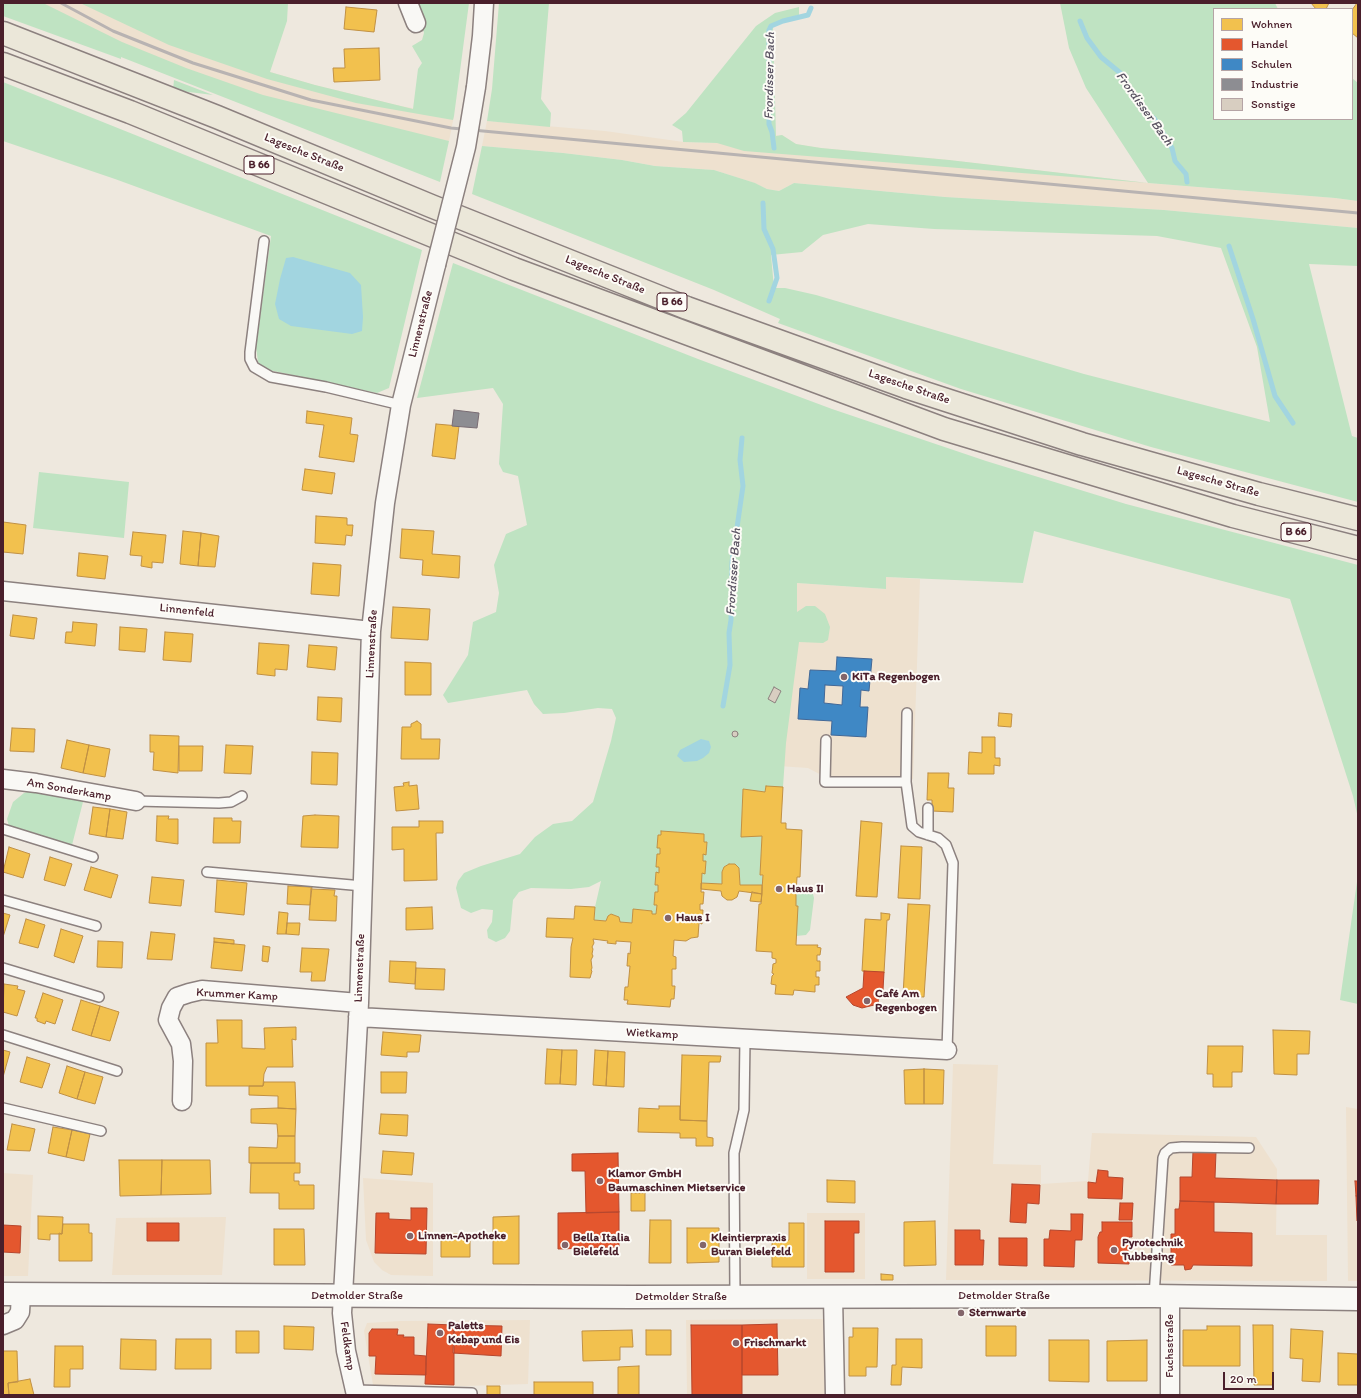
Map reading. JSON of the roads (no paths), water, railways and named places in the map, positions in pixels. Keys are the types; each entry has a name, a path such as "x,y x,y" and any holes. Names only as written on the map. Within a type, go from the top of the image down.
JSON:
{"highway":[{"name":"Lagesche Straße","path":"3,33 217,117 438,209 687,308 898,384 1082,444 1259,494 1358,519"},
{"name":"Lagesche Straße","path":"3,64 130,112 514,269 944,429 1234,516 1358,548"}],"street":[{"path":"408,3 416,23"},
{"name":"Linnenstraße","path":"343,1296 358,1010 371,631 385,503 400,405 466,147 476,87 484,3"},
{"name":"Linnenfeld","path":"3,591 371,631"},
{"name":"Am Sonderkamp","path":"3,779 36,783 136,801"},
{"name":"Krummer Kamp","path":"182,1101 183,1061 181,1044 168,1020 170,1008 178,997 188,992 202,990 358,1010"},
{"name":"Wietkamp","path":"358,1010 745,1039 947,1050"},
{"path":"3,1325 15,1320 20,1312 12,1294"},
{"name":"Detmolder Straße","path":"12,1294 1162,1297 1358,1299"},
{"name":"Feldkamp","path":"343,1296 344,1335 355,1392"},
{"path":"833,1296 836,1395"},
{"name":"Fuchsstraße","path":"1162,1297 1170,1395"}],"lane":[{"path":"264,241 250,352 250,359 254,367 271,377 326,387 400,405"},
{"path":"907,713 906,782 912,826 919,832 938,838 946,845 952,863 947,1050"},
{"path":"826,740 825,782 906,782"},
{"path":"136,801 219,803 231,802 242,796"},
{"path":"928,808 928,835"},
{"path":"3,829 93,857"},
{"path":"207,872 363,886"},
{"path":"3,900 96,926"},
{"path":"3,968 99,997"},
{"path":"3,1035 117,1071"},
{"path":"735,1297 734,1153 744,1110 745,1039"},
{"path":"3,1108 101,1131"},
{"path":"1162,1297 1163,1158 1165,1153 1171,1148 1182,1147 1249,1148"},
{"path":"355,1392 472,1393 472,1395"}],"water":[{"path":"293,257 350,273 361,285 363,317 362,331 352,334 291,326 279,319 275,304 280,279 286,258"},
{"path":"701,739 709,741 711,747 709,753 703,758 697,761 684,762 677,756 680,750"}],"waterway":[{"name":"Frordisser Bach","path":"774,148 772,132 769,124 769,30 771,26 783,21 808,15 811,8"},
{"name":"Frordisser Bach","path":"1080,21 1087,38 1101,57 1124,76 1130,91 1146,115 1154,118 1172,148 1175,161 1186,174 1187,182"},
{"name":"Frordisser Bach","path":"763,203 764,229 773,249 777,278 769,301"},
{"name":"Frordisser Bach","path":"1229,246 1253,319 1275,396 1293,423"},
{"name":"Frordisser Bach","path":"723,706 730,665 729,633 731,620 732,562 743,486 740,460 742,438"}],"railway":[{"path":"61,3 113,31 193,63 311,100 451,128 1358,213"}],"place":[{"name":"KiTa Regenbogen","path":"844,677"},
{"name":"Haus II","path":"779,889"},
{"name":"Haus I","path":"668,918"},
{"name":"Café Am Regenbogen","path":"867,1001"},
{"name":"Klamor GmbH Baumaschinen Mietservice","path":"600,1181"},
{"name":"Linnen-Apotheke","path":"410,1236"},
{"name":"Bella Italia Bielefeld","path":"565,1245"},
{"name":"Kleintierpraxis Buran Bielefeld","path":"703,1245"},
{"name":"Pyrotechnik Tubbesing","path":"1114,1250"},
{"name":"Sternwarte","path":"961,1313"},
{"name":"Paletts Kebap und Eis","path":"440,1333"},
{"name":"Frischmarkt","path":"736,1343"}]}
